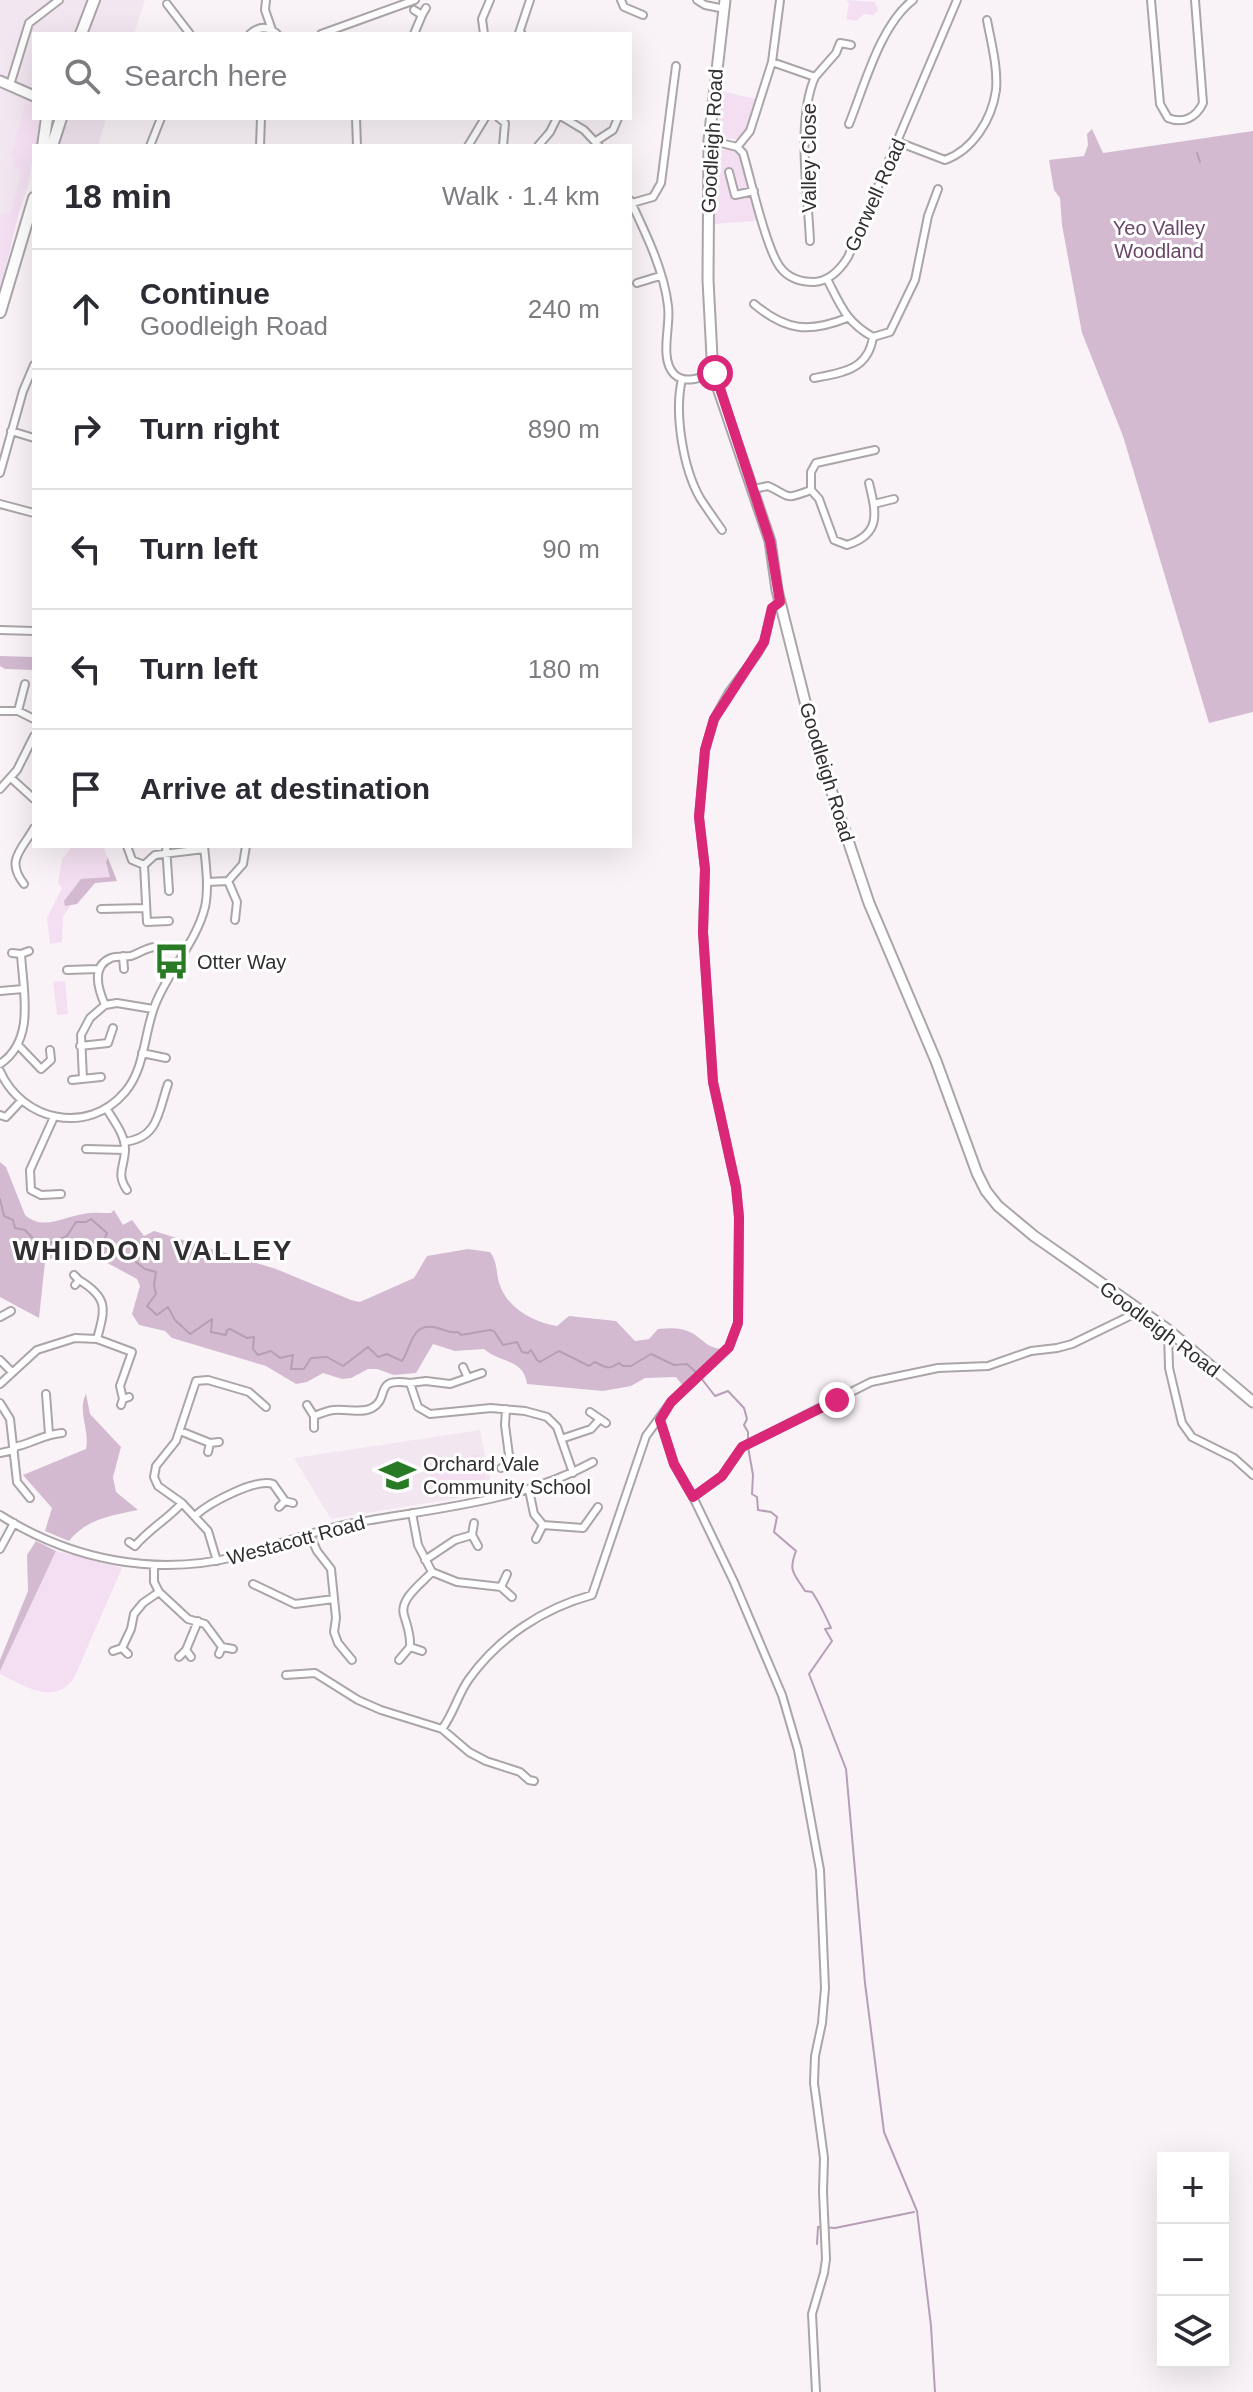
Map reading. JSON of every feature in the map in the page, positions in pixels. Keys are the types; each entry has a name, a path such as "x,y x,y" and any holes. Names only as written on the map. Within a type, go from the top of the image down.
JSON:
{"main road":[{"path":"82,32 94,0"},
{"path":"43,144 47,120"},
{"path":"53,144 60,120"},
{"path":"0,312 32,205"}],"street":[{"path":"32,93 5,83 29,23 59,0"},
{"path":"253,32 258,29 266,0"},
{"path":"327,32 415,0"},
{"path":"484,32 482,19 490,0"},
{"path":"519,32 530,0"},
{"path":"621,0 624,7 643,15"},
{"path":"697,0 705,5 725,4"},
{"path":"737,147 750,131 772,62 780,0"},
{"path":"849,124 881,44 895,19 912,0"},
{"name":"Gorwell Road","path":"827,279 840,270 848,257 957,0"},
{"path":"1151,0 1160,104 1168,118 1176,121 1190,118 1203,103 1195,0"},
{"path":"167,4 188,32"},
{"name":"Goodleigh Road","path":"725,4 709,140 708,288 715,373 770,541 780,602 816,745 869,903 936,1061 986,1191 1010,1216 1167,1329 1253,1402"},
{"path":"265,10 276,32"},
{"path":"414,10 424,11 415,32"},
{"path":"898,142 945,160 962,152 975,138 996,91 987,20"},
{"path":"258,29 272,32"},
{"name":"Valley Close","path":"810,241 805,120 808,98 815,77 836,53 840,43 851,45"},
{"name":"Valley Close","path":"772,62 815,77"},
{"path":"632,202 653,197 661,183 676,66"},
{"path":"151,144 160,120"},
{"path":"260,144 261,120"},
{"path":"357,120 357,144"},
{"path":"469,144 484,120"},
{"path":"501,120 505,123 503,144"},
{"path":"540,144 556,120"},
{"path":"568,120 598,144 613,130 617,120"},
{"path":"709,140 737,147 743,153 779,265 795,279 816,282 827,279 847,318 873,337"},
{"path":"729,172 735,195 754,191"},
{"path":"873,337 890,332 903,308 915,280 928,216 938,189"},
{"path":"632,205 660,276 668,306 669,364 672,372 682,379 694,380 715,373"},
{"path":"637,283 660,276"},
{"path":"754,304 770,318 794,327 821,327 847,318"},
{"path":"814,378 850,372 863,363 872,348 873,337"},
{"path":"0,473 32,370"},
{"path":"682,379 678,421 689,465 699,496 722,530"},
{"path":"23,391 32,394"},
{"path":"11,431 32,437"},
{"path":"845,445 847,456"},
{"path":"869,483 875,517 866,536 859,542 842,545 834,540 819,499 811,490 811,472 816,463 875,450"},
{"path":"753,489 768,486 790,498 811,490"},
{"path":"874,504 894,499"},
{"path":"0,504 32,512"},
{"path":"442,1729 454,1712 469,1679 497,1647 554,1607 592,1595 646,1436 671,1402 729,1347 738,1323 739,1217 736,1187 718,1117 711,1054 703,932 705,869 699,817 705,750 714,719 721,704 758,653 764,642 772,608 780,602"},
{"path":"0,630 32,631"},
{"path":"18,711 25,684"},
{"path":"0,711 18,711 32,718"},
{"path":"0,789 11,778 32,740"},
{"path":"11,778 32,797"},
{"path":"24,884 16,873 15,862 32,832"},
{"path":"128,848 132,860 144,865"},
{"path":"0,1071 8,1088 21,1101 35,1111 54,1117 81,1118 106,1108 126,1091 135,1078 153,1009 164,982 200,923 207,897 204,848"},
{"path":"207,882 228,881 243,864 246,848"},
{"path":"144,865 166,849 169,891"},
{"path":"144,865 147,922 169,921"},
{"path":"228,881 237,902 235,920"},
{"path":"101,909 146,908"},
{"path":"67,970 98,969 109,959 135,955 145,948 155,947"},
{"path":"12,953 29,951"},
{"path":"0,1064 19,1046 25,1029 21,954"},
{"path":"123,956 124,969"},
{"path":"98,969 98,982 105,1005"},
{"path":"0,991 23,989"},
{"path":"83,1079 80,1046 85,1023 105,1005 125,1002 153,1009"},
{"path":"80,1046 108,1043 113,1028"},
{"path":"19,1046 41,1069 51,1060 50,1050"},
{"path":"142,1053 166,1058"},
{"path":"72,1080 101,1077"},
{"path":"86,1149 125,1146 142,1139 153,1129 168,1084"},
{"path":"0,1115 6,1117 21,1101"},
{"path":"106,1108 125,1146 120,1173 127,1190"},
{"path":"54,1117 30,1170 31,1190 41,1195 61,1194"},
{"path":"76,1280 90,1287 102,1301 104,1314 97,1339"},
{"path":"0,1317 11,1311"},
{"path":"693,1497 722,1476 742,1447 871,1382 938,1368 988,1366 1031,1351 1057,1348 1072,1344 1140,1311"},
{"path":"1167,1329 1169,1368 1182,1423 1192,1437 1234,1458 1253,1475"},
{"path":"0,1384 37,1350 75,1338 97,1339 136,1353 120,1386 124,1400"},
{"path":"0,1360 12,1372"},
{"path":"463,1367 468,1378"},
{"path":"314,1416 331,1410 369,1409 378,1403 385,1386 396,1382 450,1384 482,1373"},
{"path":"217,1561 208,1531 196,1515 158,1486 154,1477 156,1466 180,1431 194,1384 202,1379 255,1394 268,1408"},
{"path":"410,1383 418,1407 430,1414 465,1409 506,1409 551,1419 557,1427 573,1473"},
{"path":"46,1394 49,1434"},
{"path":"0,1403 10,1419 17,1482 30,1498"},
{"path":"307,1405 314,1416 314,1428"},
{"path":"506,1409 510,1463"},
{"path":"561,1439 591,1429 603,1421 590,1412"},
{"path":"660,1420 674,1464 734,1582 782,1695 795,1737 820,1870 825,1988 814,2083 824,2158 825,2227 824,2273 812,2314 816,2392"},
{"path":"180,1431 210,1443 219,1442"},
{"path":"0,1453 49,1434 62,1433"},
{"path":"208,1452 210,1443"},
{"name":"Westacott Road","path":"0,1515 52,1543 93,1556 154,1565 217,1561 309,1533 529,1490 593,1462"},
{"path":"501,1468 510,1463 522,1463"},
{"path":"196,1515 216,1500 261,1482 273,1484 289,1502 279,1507"},
{"path":"529,1490 534,1514 543,1525 583,1528 598,1507"},
{"path":"129,1542 135,1546 182,1503"},
{"path":"412,1513 418,1545 432,1572 457,1582 501,1587 512,1597"},
{"path":"0,1549 14,1523"},
{"path":"474,1523 472,1535 478,1546"},
{"path":"536,1539 543,1525"},
{"path":"309,1533 317,1551 331,1569 334,1632 352,1660"},
{"path":"425,1560 455,1540 472,1535"},
{"path":"154,1565 154,1582 159,1592 188,1619 205,1624 221,1650 233,1649"},
{"path":"399,1660 410,1647 409,1630 403,1614 405,1603 432,1572"},
{"path":"501,1587 507,1574"},
{"path":"266,1591 270,1581"},
{"path":"253,1584 295,1604 334,1599"},
{"path":"122,1648 137,1608 159,1592"},
{"path":"179,1657 186,1650 198,1621"},
{"path":"410,1647 422,1651"},
{"path":"113,1651 122,1648"},
{"path":"122,1648 128,1654"},
{"path":"186,1650 191,1657"},
{"path":"336,1657 344,1650"},
{"path":"286,1675 315,1673 358,1700 442,1729 478,1757 520,1772 534,1781"}],"shaded area":[{"path":"0,0 145,0 135,32 32,32 32,120 105,120 99,144 32,144 30,180 20,210 0,242"},
{"path":"846,0 875,2 878,10 873,15 864,14 856,21 846,19 849,3"},
{"path":"722,91 759,100 748,127 736,139 723,138 718,129"},
{"path":"26,102 32,105 32,120 38,120 39,129 35,144 32,144 32,158 0,291 0,213 10,214 22,170 13,166 15,158 11,156"},
{"path":"730,148 746,171 756,221 714,224 714,160 719,151"},
{"path":"71,848 104,848 117,881 84,884 63,917 62,942 50,944 47,918 62,888 58,883 62,859"},
{"path":"65,981 68,1014 57,1015 53,982"},
{"name":"Orchard Vale Community School","path":"480,1430 493,1492 331,1519 294,1458"},
{"path":"480,1454 488,1489 435,1497 429,1463"},
{"path":"56,1551 122,1568 74,1678 58,1691 49,1692 19,1684 0,1674 0,1671"}],"green space":[{"name":"Yeo Valley Woodland","path":"1092,129 1103,153 1253,131 1253,712 1209,723 1123,436 1082,333 1060,198 1054,190 1049,160 1084,156 1088,145 1087,134"},
{"path":"0,656 32,657 32,670 0,666"},
{"path":"108,858 117,881 95,883 77,904 65,906 64,901 81,879 110,877 106,862"},
{"path":"0,1162 6,1167 25,1215 39,1222 53,1222 86,1213 111,1213 114,1210 123,1225 132,1220 144,1236 154,1231 276,1269 360,1302 414,1278 427,1256 468,1249 490,1252 505,1296 517,1309 541,1322 557,1326 569,1316 616,1321 635,1341 649,1339 658,1329 680,1329 721,1349 683,1386 676,1377 645,1378 631,1386 603,1391 527,1384 521,1370 484,1349 455,1351 433,1344 416,1373 394,1375 368,1369 342,1379 323,1373 296,1384 266,1366 139,1325 132,1314 140,1286 137,1279 76,1246 64,1256 58,1255 45,1262 39,1318 0,1297"},
{"path":"86,1394 90,1414 121,1447 113,1477 116,1492 138,1510 92,1523 69,1541 45,1531 52,1508 23,1475 86,1449 83,1407"},
{"path":"36,1541 56,1551 0,1671 0,1660 28,1591 27,1555"}],"waterway":[{"path":"1197,153 1200,162"},
{"path":"0,1199 4,1216 13,1220 15,1228 25,1230 41,1247 67,1236 76,1222 91,1219 107,1233 104,1247 127,1255 145,1269 156,1272 156,1294 147,1306 157,1315 168,1307 175,1320 190,1334 212,1319 211,1332 226,1335 230,1329 247,1338 254,1337 253,1349 258,1355 271,1351 280,1358 293,1355 291,1369 304,1369 311,1358 327,1357 343,1366 368,1347 378,1357 387,1354 402,1361 416,1333 420,1329 433,1327 461,1335 494,1331 503,1345 517,1342 522,1352 531,1350 540,1362 559,1351 589,1366 595,1362 607,1367 619,1363 631,1366 651,1354 674,1365 687,1364 697,1373"},
{"path":"701,1378 715,1396 728,1391 744,1408 748,1441"},
{"path":"748,1447 753,1475 752,1494 757,1497 758,1510 771,1512 777,1517 774,1532 796,1551 792,1564 795,1576 805,1591 812,1592 831,1628 825,1629 832,1641 809,1674 846,1769 865,1983 884,2132 917,2211 931,2326 935,2392"},
{"path":"817,2244 818,2227 835,2228 914,2212"}],"place":[{"name":"Otter Way","path":"171,962"},
{"name":"Orchard Vale Community School","path":"397,1475"}],"district":[{"name":"WHIDDON VALLEY","path":"153,1250"}],"route":[{"path":"715,373 770,541 780,602 772,608 764,642 758,653 729,692 714,719 705,750 699,817 705,869 703,932 713,1082 718,1117 736,1187 739,1217 738,1323 729,1347 721,1357 680,1392 660,1420 674,1464 693,1497 722,1476 742,1447 837,1400"}]}
